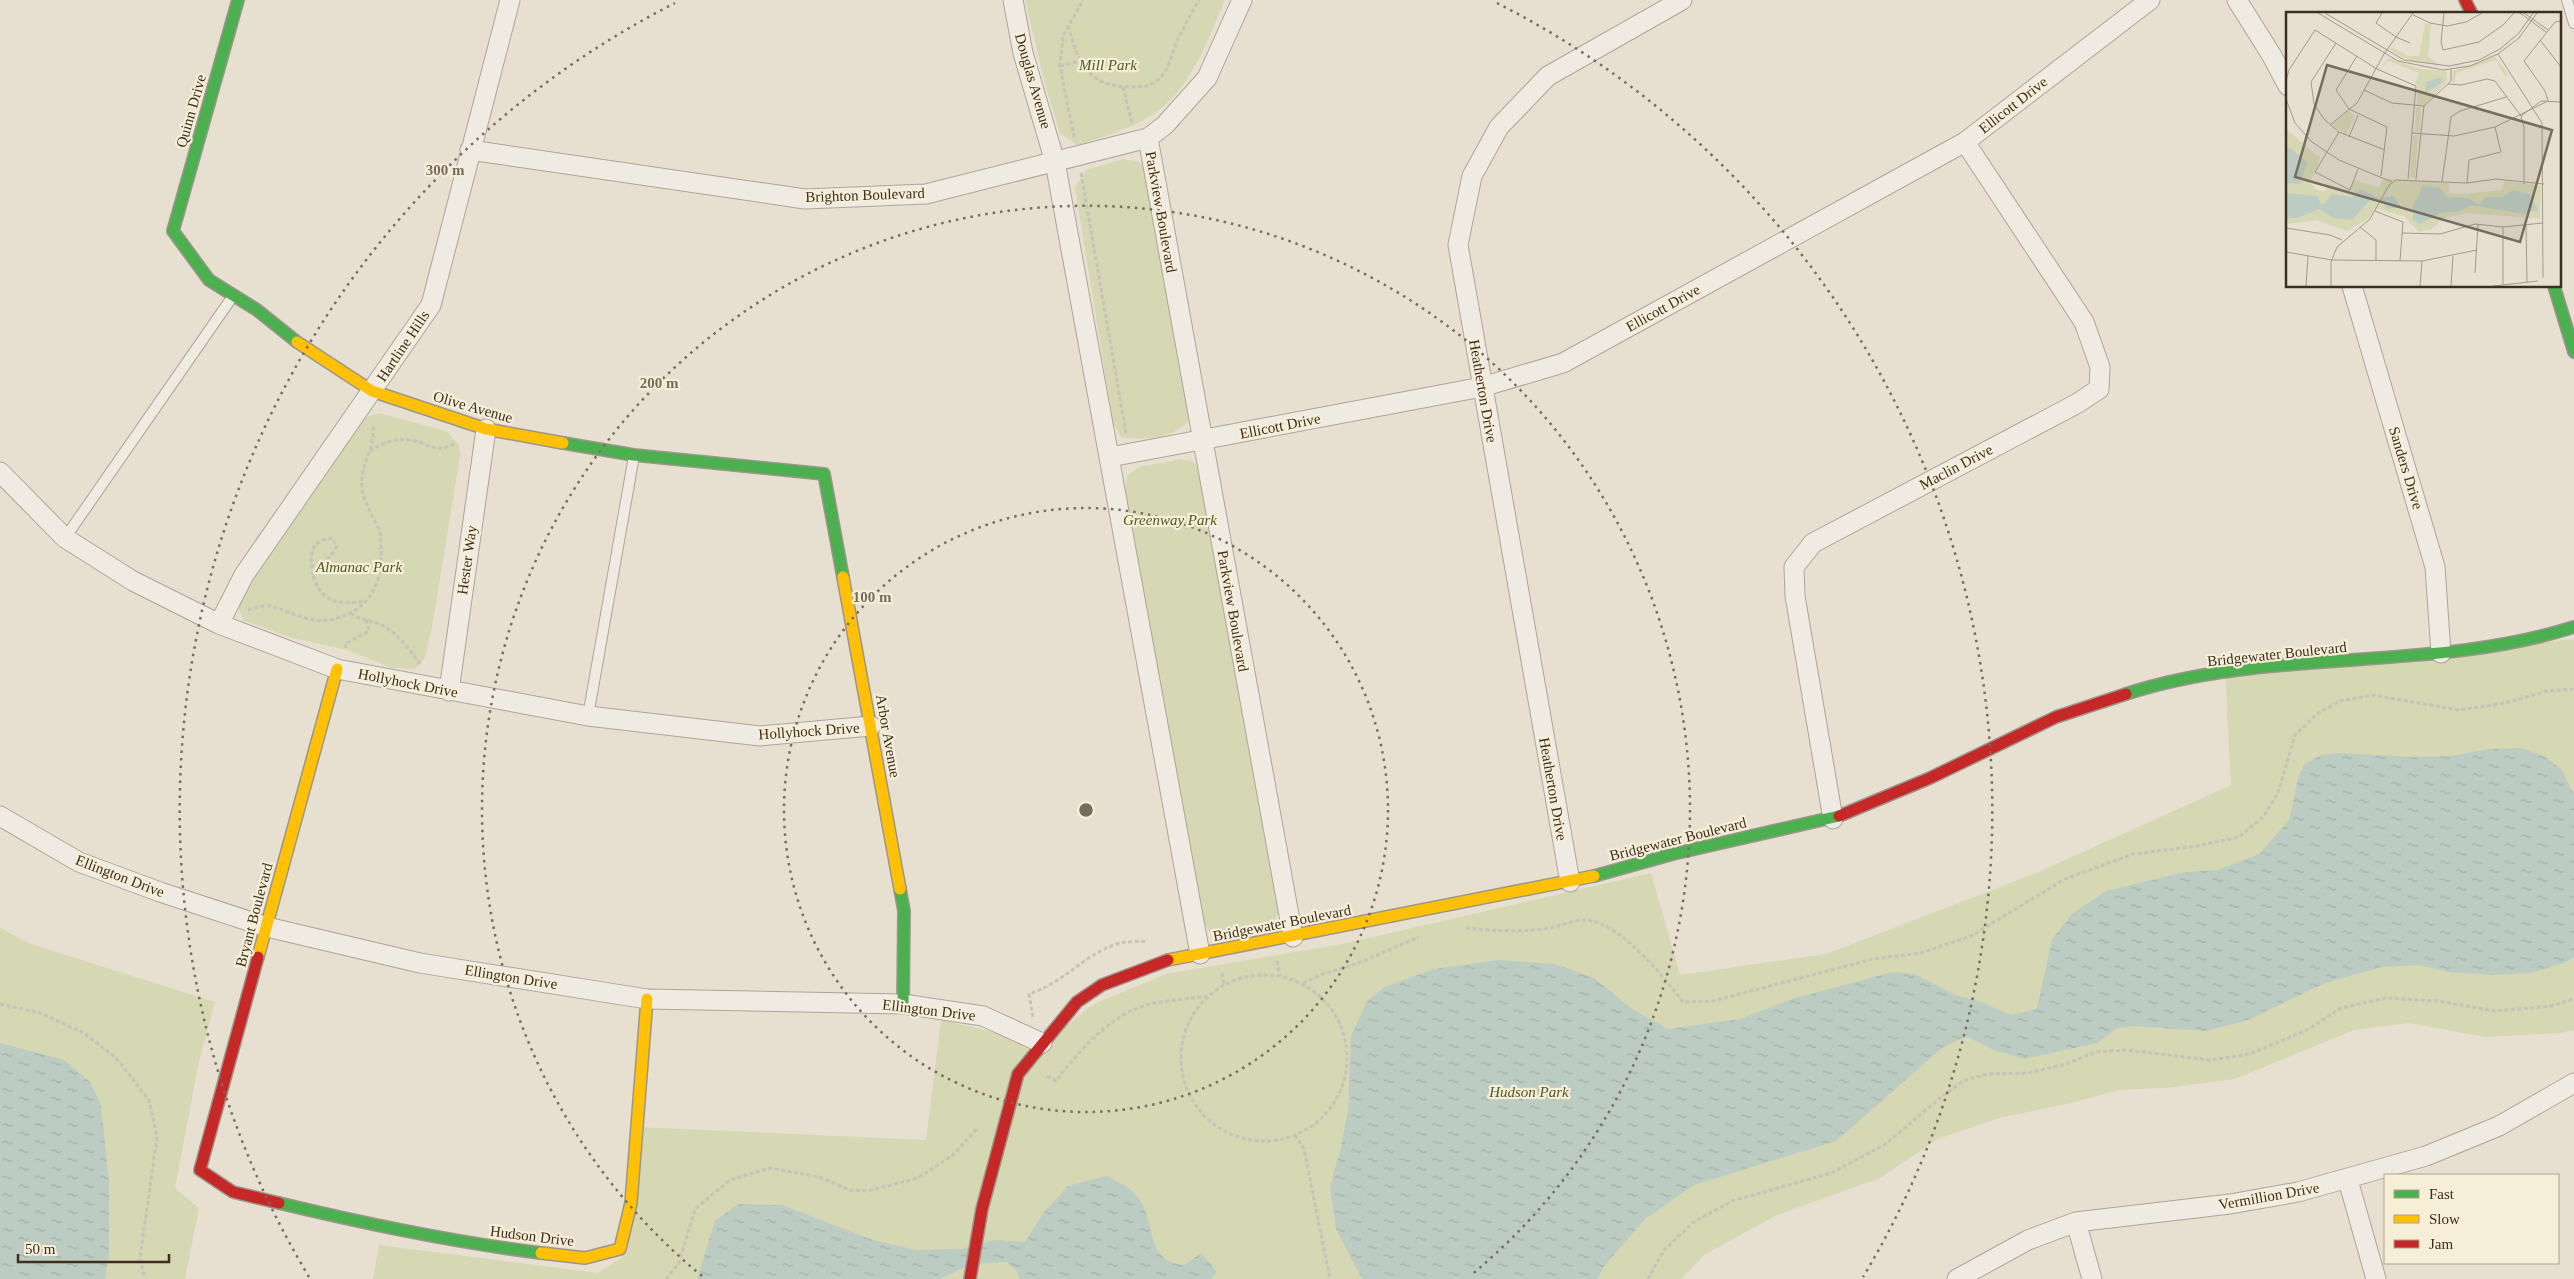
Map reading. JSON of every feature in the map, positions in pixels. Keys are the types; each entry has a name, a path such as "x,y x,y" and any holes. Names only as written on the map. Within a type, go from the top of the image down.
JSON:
{"street":[{"name":"Quinn Drive","path":"173,231 238,0"},
{"name":"Hartline Hills","path":"219,624 244,575 431,305 510,0"},
{"name":"Douglas Avenue","path":"1013,0 1023,53 1055,162"},
{"name":"Brighton Boulevard","path":"470,150 805,199 926,194 1148,138 1165,125 1207,78 1242,0"},
{"name":"Heatherton Drive","path":"1570,882 1458,245 1472,176 1499,127 1548,76 1682,0"},
{"name":"Ellicott Drive","path":"1110,457 1482,387 1563,363 1965,142 2150,0"},
{"path":"2237,0 2286,82"},
{"path":"2466,0 2471,12"},
{"name":"Parkview Boulevard","path":"1148,138 1292,936"},
{"name":"Maclin Drive","path":"1833,819 1795,596 1794,567 1813,543 2078,403 2099,389 2100,367 2084,322 1965,142"},
{"path":"1055,162 1200,954"},
{"name":"Olive Avenue","path":"173,231 209,280 372,391 486,429 634,455 824,474"},
{"name":"Sanders Drive","path":"2353,288 2435,567 2441,654"},
{"path":"2555,288 2574,352"},
{"name":"Hester Way","path":"449,691 486,429"},
{"name":"Hollyhock Drive","path":"0,472 65,538 133,581 219,624 337,669 588,716 760,736 872,726"},
{"name":"Arbor Avenue","path":"824,474 872,726 904,912 903,1004"},
{"name":"Bridgewater Boulevard","path":"970,1279 982,1210 1018,1074 1077,1002 1102,985 1169,960 1570,882 1673,854 1833,819 1930,778 2056,716 2133,692 2225,672 2441,654 2536,639 2574,627"},
{"name":"Bryant Boulevard","path":"200,1170 337,669"},
{"name":"Ellington Drive","path":"0,816 79,862 160,892 267,927 420,963 646,999 903,1004 983,1016 1042,1043"},
{"name":"Hudson Drive","path":"200,1170 232,1192 384,1228 484,1246 585,1258 620,1248 631,1203 646,999"},
{"name":"Vermillion Drive","path":"1957,1279 2028,1240 2076,1222 2230,1204 2298,1192 2348,1180 2461,1143 2499,1126 2574,1083"},
{"path":"2348,1180 2376,1279"},
{"path":"2076,1222 2092,1279"}],"lane":[{"path":"2567,0 2574,23"},
{"path":"65,538 233,296"},
{"path":"588,716 634,455"}],"path":[{"path":"1074,138 1060,66 1063,36 1083,0"},
{"path":"1068,26 1079,61 1094,79 1123,87 1144,87 1160,79 1199,0"},
{"path":"1060,66 1079,61"},
{"path":"1123,87 1132,124"},
{"path":"219,624 247,610 268,605 305,619 328,620 351,612 367,600 378,585 381,561 380,535 362,489 361,473 374,438 372,391"},
{"path":"370,451 384,442 401,439 416,441 428,448 447,448 459,439"},
{"path":"313,575 318,565 332,556 336,546 332,538 324,538 314,545 310,556 313,575 316,584 326,598 344,604 367,600"},
{"path":"351,612 355,616 383,625 398,637 420,664"},
{"path":"347,650 345,644 369,631 366,619"},
{"path":"1462,928 1499,932 1554,927 1581,920 1600,923 1657,968 1683,1002 1714,1002 1873,959 1920,953 1970,936 2065,879 2133,854 2197,846 2239,837 2263,818 2278,794 2295,736 2317,714 2340,701 2373,695 2459,710 2505,704 2547,692 2574,689"},
{"path":"1303,983 1322,974 1356,964 1422,936"},
{"path":"1026,1064 1056,1081 1083,1046 1116,1020 1149,1004 1213,995 1224,985 1242,979 1280,976 1303,983 1325,999 1340,1022 1348,1048 1346,1075 1336,1100 1318,1121 1295,1135 1270,1141 1244,1139 1221,1129 1201,1112 1188,1091 1181,1066 1182,1040 1191,1016 1208,996"},
{"path":"1648,1279 1664,1250 1694,1222 1732,1201 1831,1173 1886,1144 1963,1081 1987,1074 2028,1073 2066,1064 2096,1052 2126,1050 2211,1060 2250,1054 2309,1029 2341,1008 2386,998 2437,1001 2496,1011 2551,1006 2574,999"},
{"path":"0,1004 40,1013 84,1033 116,1058 148,1100 157,1137 140,1258 145,1279"},
{"path":"666,1279 679,1263 695,1208 730,1180 770,1168 819,1177 850,1190 868,1191 918,1178 954,1154 976,1131 979,1123"},
{"path":"1295,1135 1304,1149 1330,1279"}],"green space":[{"name":"Mill Park","path":"1025,0 1225,0 1198,60 1181,88 1170,100 1158,111 1141,121 1108,135 1077,145 1060,133 1045,84"},
{"path":"1123,159 1139,162 1148,169 1191,418 1185,425 1168,434 1139,439 1121,437 1113,423 1075,187 1086,170"},
{"name":"Almanac Park","path":"379,413 446,431 459,445 460,456 432,627 425,658 415,669 392,668 347,650 292,638 243,620 237,603 252,576 362,419"},
{"name":"Greenway Park","path":"1181,459 1194,462 1200,472 1280,908 1274,923 1234,933 1210,933 1204,922 1125,488 1128,475 1139,467"},
{"name":"Hudson Park","path":"2574,639 2574,1030 2560,1033 2485,1037 2409,1023 2354,1030 2235,1079 2166,1088 2119,1090 2071,1103 1999,1118 1938,1139 1880,1178 1777,1215 1704,1255 1681,1279 373,1279 379,1245 598,1273 627,1254 640,1127 926,1140 941,1020 1002,1034 1034,1053 1092,1005 1166,974 1347,943 1651,873 1680,975 1826,954 2041,871 2231,785 2225,672"},
{"path":"0,928 31,944 215,1002 199,1061 175,1188 199,1208 185,1279 0,1279"}],"water":[{"path":"2520,748 2544,756 2561,769 2574,794 2574,957 2564,963 2530,973 2493,975 2448,972 2419,965 2382,967 2325,983 2248,1020 2206,1031 2133,1026 2116,1029 2097,1043 2024,1059 1994,1050 1968,1037 1960,1039 1942,1048 1836,1141 1694,1185 1645,1219 1605,1265 1597,1279 1362,1279 1336,1229 1330,1187 1341,1147 1348,1110 1351,1036 1367,1001 1385,987 1434,969 1499,960 1555,964 1594,978 1632,1009 1668,1029 1740,1019 1795,998 1893,972 1915,974 1955,995 1978,1001 2011,1015 2037,1009 2052,939 2072,914 2106,891 2185,872 2218,870 2259,854 2289,820 2299,774 2306,763 2321,755 2340,753 2411,757 2451,756 2490,749"},
{"path":"0,1043 64,1060 90,1082 101,1105 109,1182 109,1256 105,1279 0,1279"},
{"path":"1106,1176 1127,1187 1139,1199 1146,1214 1154,1242 1163,1257 1184,1265 1201,1253 1217,1272 1211,1279 1019,1279 1017,1271 1007,1262 972,1264 940,1279 697,1279 715,1221 738,1204 782,1205 873,1240 916,1250 961,1249 995,1240 1025,1242 1044,1212 1068,1186"}],"traffic: fast":[{"path":"238,0 173,231 209,280 257,310 297,342"},
{"path":"2555,288 2574,352"},
{"path":"563,443 634,455 824,474 843,577"},
{"path":"2126,694 2181,680 2236,670 2463,650 2519,641 2574,627"},
{"path":"1594,876 1673,854 1839,816"},
{"path":"900,889 904,911 903,1004"},
{"path":"279,1203 409,1232 541,1253"}],"traffic: slow":[{"path":"297,342 372,391 486,429 563,443"},
{"path":"843,577 900,889"},
{"path":"258,957 337,669"},
{"path":"1168,960 1594,876"},
{"path":"541,1253 585,1258 620,1249 631,1203 647,999"}],"traffic: jam":[{"path":"2465,0 2471,12"},
{"path":"1839,816 1930,778 2056,717 2126,694"},
{"path":"258,957 200,1170 233,1192 279,1203"},
{"path":"970,1279 982,1209 1018,1074 1077,1002 1102,985 1168,960"}]}
